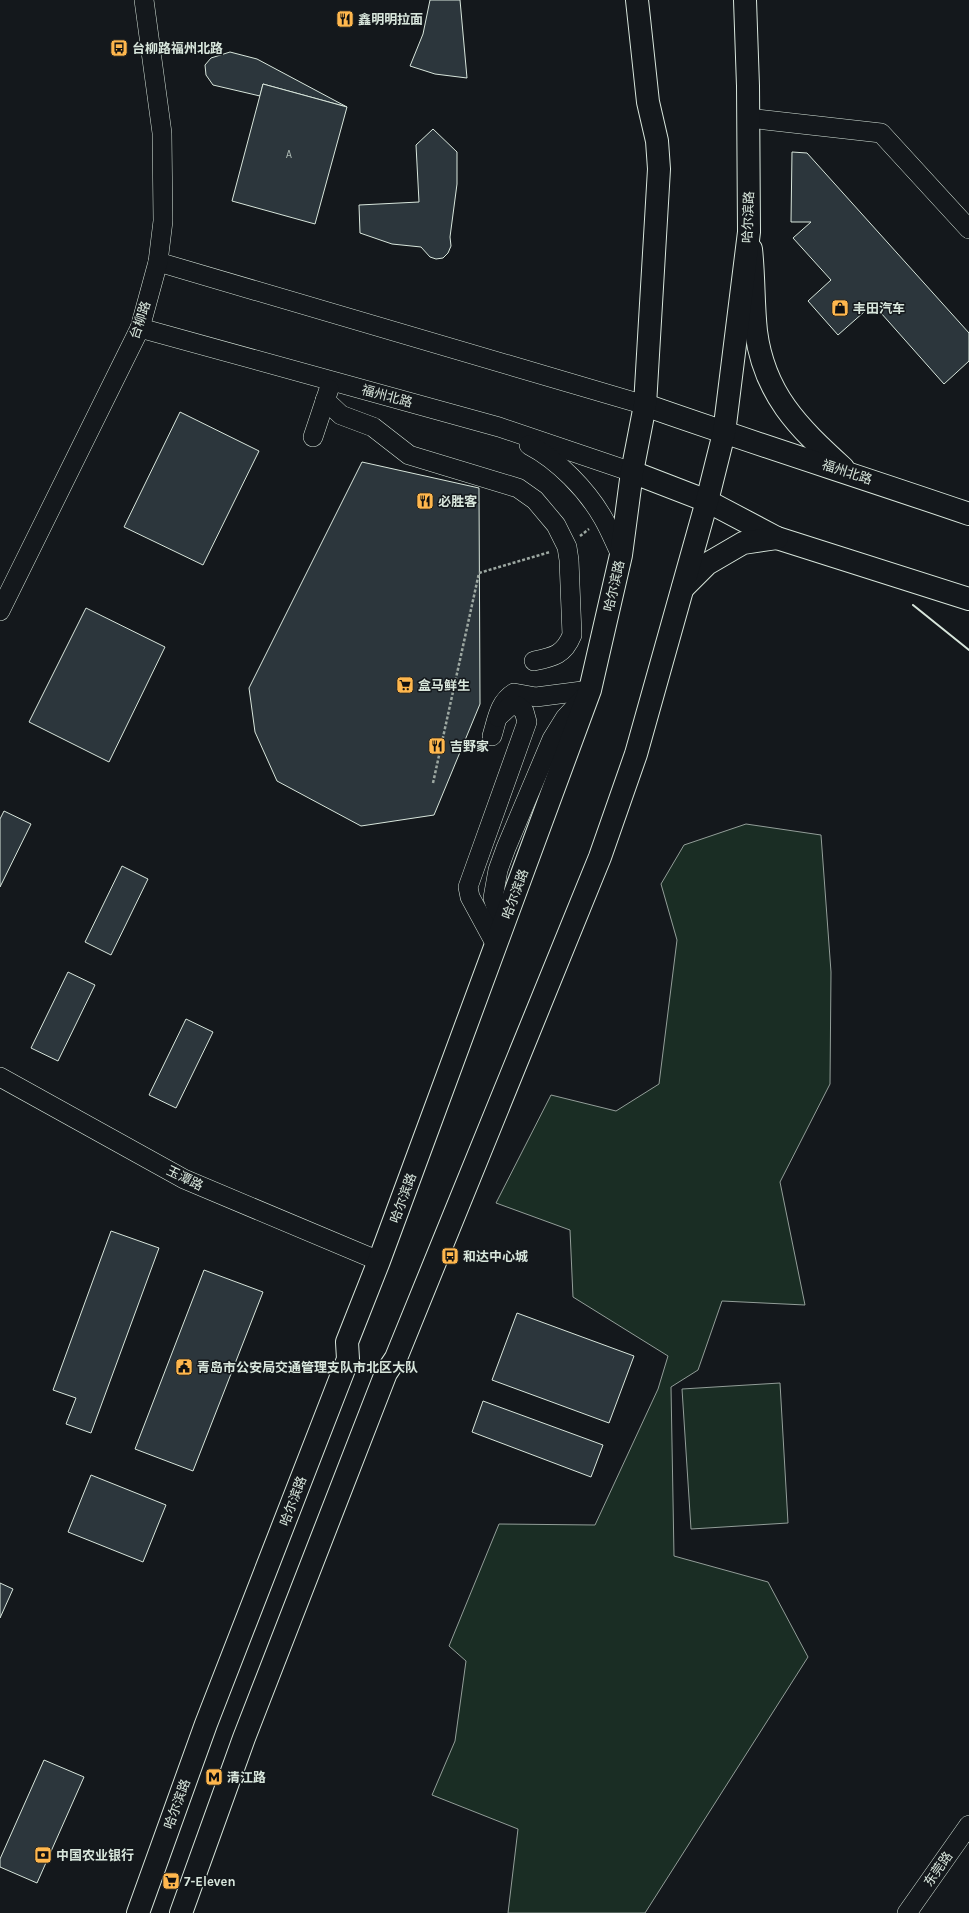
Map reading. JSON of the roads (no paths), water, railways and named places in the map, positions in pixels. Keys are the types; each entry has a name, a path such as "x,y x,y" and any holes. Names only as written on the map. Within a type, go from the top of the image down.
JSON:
{"main road":[{"path":"637,0 648,102 657,141 660,170 645,404"},
{"name":"哈尔滨路","path":"706,501 724,433 749,232 745,0"},
{"path":"749,232 754,274 756,330 761,360 770,384 784,407 808,437 848,473"},
{"name":"福州北路","path":"645,404 724,433 969,514"},
{"name":"哈尔滨路","path":"138,1913 206,1724 348,1359 347,1342 379,1261 590,690 621,555 632,472 645,404"},
{"path":"632,472 706,501 777,538 969,599"},
{"path":"181,1913 244,1738 386,1373 399,1351 600,857 636,754 706,501"},
{"path":"683,588 707,564 744,543 777,538"}],"street":[{"name":"台柳路","path":"0,612 140,328 158,262 163,221 162,133 144,0"},
{"path":"748,118 881,133 969,229"},
{"path":"158,262 645,404"},
{"name":"福州北路","path":"140,328 499,427 632,472"},
{"path":"313,437 332,381"},
{"path":"325,400 341,415 373,427 409,455 518,488 535,500 556,525 566,547 569,560 572,635 568,645 558,654 534,661"},
{"path":"499,427 512,436 547,454 574,480 603,518 621,555"},
{"path":"492,736 502,705 506,698 514,693 536,697 590,690"},
{"path":"498,717 510,706 518,706 524,710 527,722 468,886 470,897 499,936"},
{"name":"玉潭路","path":"0,1077 184,1179 379,1261"},
{"name":"东莞路","path":"907,1913 969,1825"}],"place":[{"name":"鑫明明拉面","path":"345,19"},
{"name":"台柳路福州北路","path":"119,48"},
{"name":"丰田汽车","path":"840,308"},
{"name":"必胜客","path":"425,501"},
{"name":"盒马鲜生","path":"405,685"},
{"name":"吉野家","path":"437,746"},
{"name":"和达中心城","path":"450,1256"},
{"name":"青岛市公安局交通管理支队市北区大队","path":"184,1367"},
{"name":"清江路","path":"214,1777"},
{"name":"中国农业银行","path":"43,1855"},
{"name":"7-Eleven","path":"171,1881"}]}
